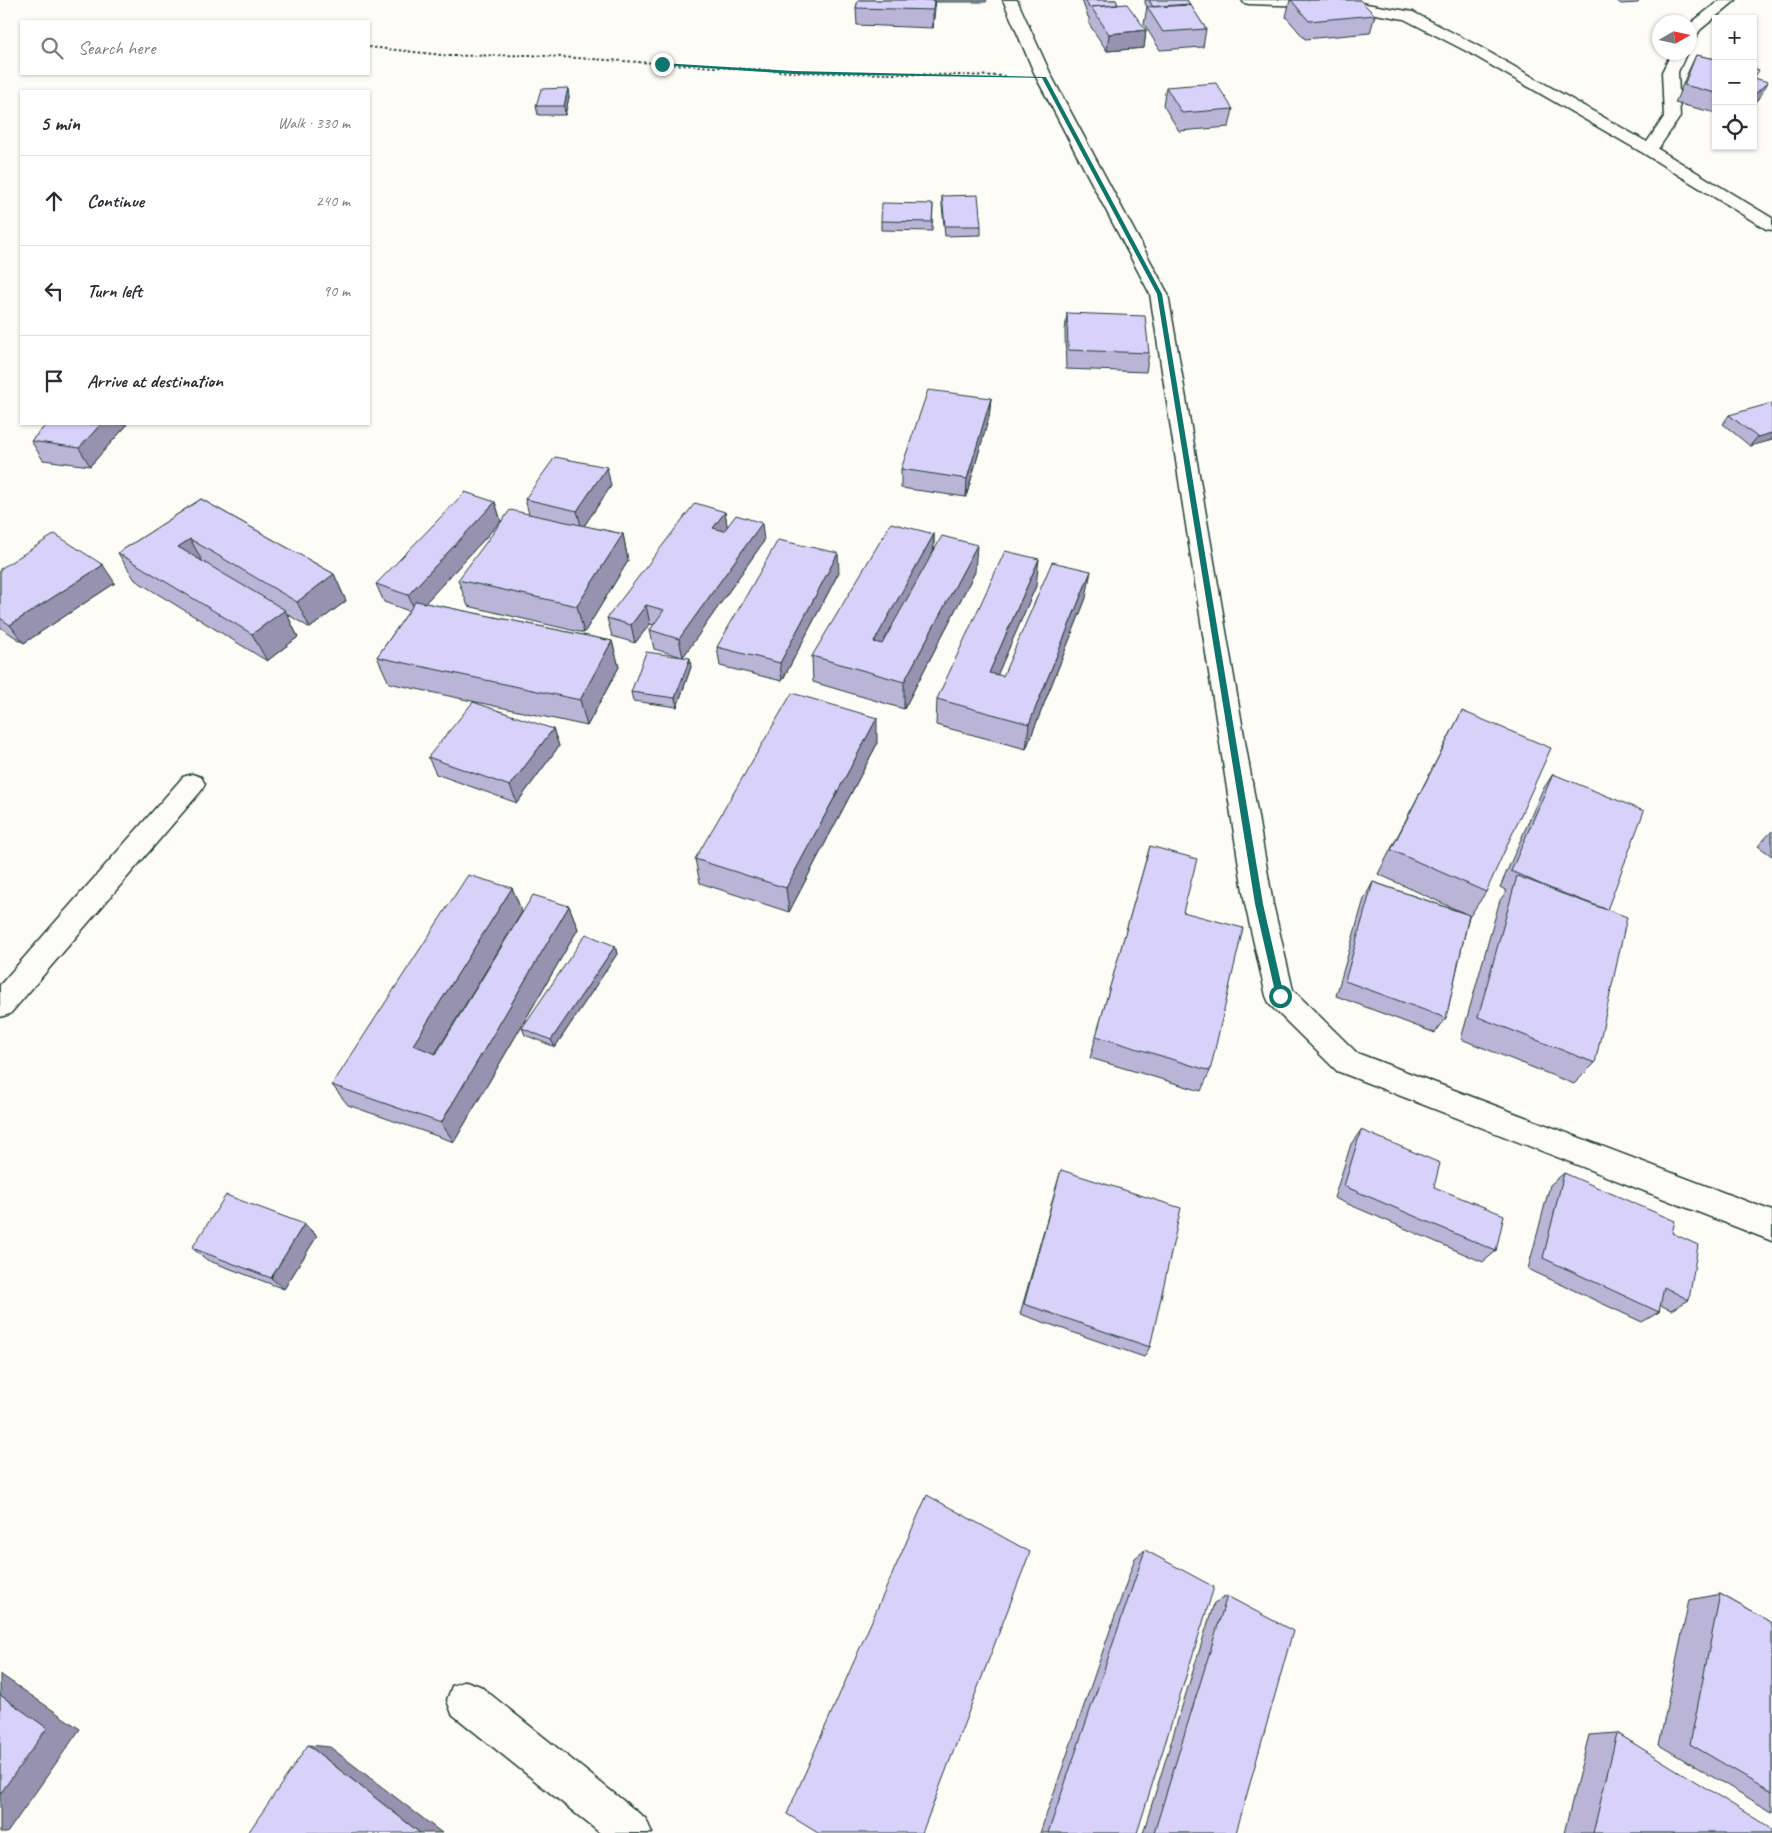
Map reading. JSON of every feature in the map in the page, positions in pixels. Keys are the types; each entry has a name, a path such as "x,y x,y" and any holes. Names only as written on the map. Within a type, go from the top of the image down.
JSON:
{"street":[{"path":"1010,0 1044,77 1159,294 1259,904 1280,996 1347,1062 1772,1226"},
{"path":"1249,0 1335,4 1408,15 1472,49 1649,150 1772,225"},
{"path":"1697,26 1729,0"},
{"path":"1649,150 1672,117 1670,72 1676,60"},
{"path":"0,1005 192,784"},
{"path":"466,1700 632,1833"}],"path":[{"path":"370,47 451,56 530,55 794,72 1044,77"}],"building":[{"path":"858,0 934,0 933,10 856,8"},
{"path":"1086,0 1116,0 1118,5 1089,8"},
{"path":"1149,0 1187,0 1190,5 1153,7"},
{"path":"1291,0 1360,0 1375,15 1309,21"},
{"path":"1127,4 1146,30 1109,34 1091,7"},
{"path":"1190,4 1206,29 1163,32 1147,7"},
{"path":"1697,55 1712,58 1712,92 1684,85 1694,60 1697,60"},
{"path":"1757,79 1768,82 1757,92"},
{"path":"1216,83 1233,109 1182,113 1166,87"},
{"path":"568,88 564,106 536,106 541,89"},
{"path":"978,195 981,226 945,226 942,196"},
{"path":"882,203 933,204 932,222 881,221"},
{"path":"1067,313 1145,316 1149,353 1068,350"},
{"path":"928,390 991,398 967,479 901,469"},
{"path":"1772,403 1772,433 1757,437 1729,415"},
{"path":"46,425 100,425 79,448 31,441"},
{"path":"555,457 607,467 577,511 525,499"},
{"path":"465,492 495,502 408,595 376,584"},
{"path":"201,499 334,574 297,602 190,539 178,547 285,610 252,634 118,553"},
{"path":"695,503 725,512 713,528 724,531 736,515 762,523 679,639 650,630 664,610 646,605 631,625 607,618"},
{"path":"510,510 623,534 577,606 458,580"},
{"path":"891,523 934,534 874,642 882,644 942,536 977,545 904,682 812,656"},
{"path":"55,534 103,565 10,625 0,618 0,569"},
{"path":"778,540 838,553 780,663 717,647"},
{"path":"1005,551 1039,559 989,673 1003,676 1052,562 1091,571 1029,724 937,699"},
{"path":"416,601 612,641 580,700 377,657"},
{"path":"646,652 690,658 675,698 631,692"},
{"path":"792,693 877,718 786,888 695,859"},
{"path":"473,702 553,729 510,786 428,757"},
{"path":"1462,711 1551,748 1486,892 1391,850"},
{"path":"1553,774 1644,811 1607,910 1560,893 1511,871"},
{"path":"1150,846 1197,859 1183,912 1243,928 1210,1071 1096,1036"},
{"path":"468,875 512,888 413,1045 436,1054 533,895 569,906 441,1123 332,1085"},
{"path":"1517,876 1627,917 1595,1063 1478,1017"},
{"path":"1373,882 1469,915 1446,1018 1345,981"},
{"path":"586,934 615,946 551,1040 522,1028"},
{"path":"1361,1130 1440,1163 1434,1187 1504,1215 1496,1251 1344,1186"},
{"path":"1061,1170 1181,1208 1150,1347 1024,1304"},
{"path":"1564,1173 1675,1221 1672,1233 1698,1245 1689,1300 1664,1287 1659,1312 1543,1258"},
{"path":"226,1195 304,1224 271,1278 192,1248"},
{"path":"927,1495 1030,1552 922,1833 818,1833 787,1814"},
{"path":"1145,1550 1214,1587 1137,1833 1048,1833"},
{"path":"1720,1594 1772,1623 1772,1792 1690,1744"},
{"path":"1227,1596 1293,1631 1236,1833 1154,1833"},
{"path":"0,1695 47,1728 0,1794"},
{"path":"1617,1733 1772,1829 1772,1833 1593,1833"},
{"path":"308,1745 420,1833 248,1833"}],"route":[{"path":"662,64 794,72 1044,77 1159,294 1259,904 1280,996"}]}
